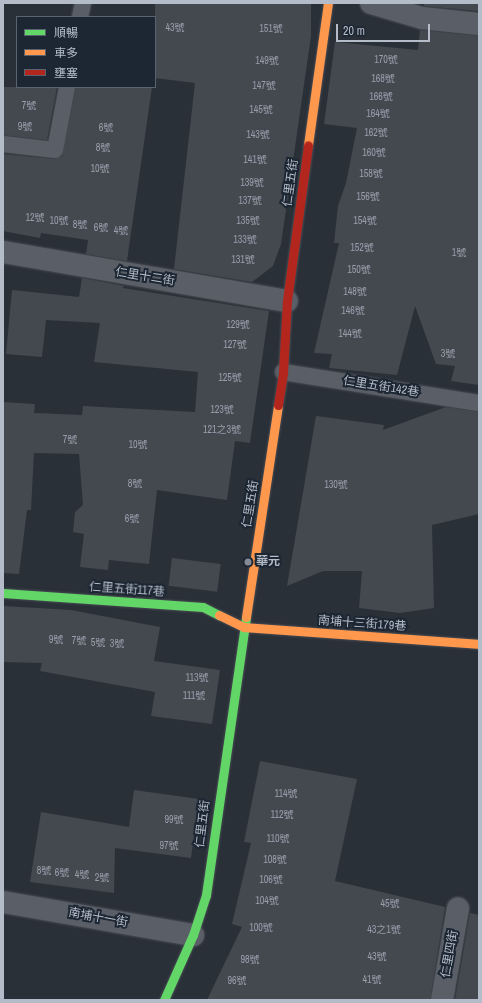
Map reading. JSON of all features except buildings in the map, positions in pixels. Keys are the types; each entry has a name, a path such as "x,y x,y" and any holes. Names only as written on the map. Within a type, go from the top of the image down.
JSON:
{"street":[{"name":"仁里五街","path":"164,1000 193,935 206,894 244,628 283,372 287,301 328,3"},
{"path":"371,3 422,18 479,24"},
{"name":"仁里十二街","path":"3,252 287,301"},
{"name":"仁里五街117巷","path":"3,593 202,607 244,628"},
{"name":"南埔十三街179巷","path":"244,628 479,644"},
{"name":"南埔十一街","path":"3,902 193,935"},
{"name":"仁里四街","path":"442,1000 458,908"}],"lane":[{"path":"80,16 83,3"},
{"path":"3,144 55,150 67,88"},
{"name":"仁里五街142巷","path":"283,372 479,403"}],"traffic: fast":[{"path":"3,593 203,607 219,615"},
{"path":"164,1000 193,935 206,895 246,617"}],"traffic: slow":[{"path":"308,145 328,3"},
{"path":"246,617 278,405"},
{"path":"219,615 244,627 479,644"}],"traffic: jam":[{"path":"278,405 283,372 287,301 308,145"}],"place":[{"name":"華元","path":"248,562"}]}
